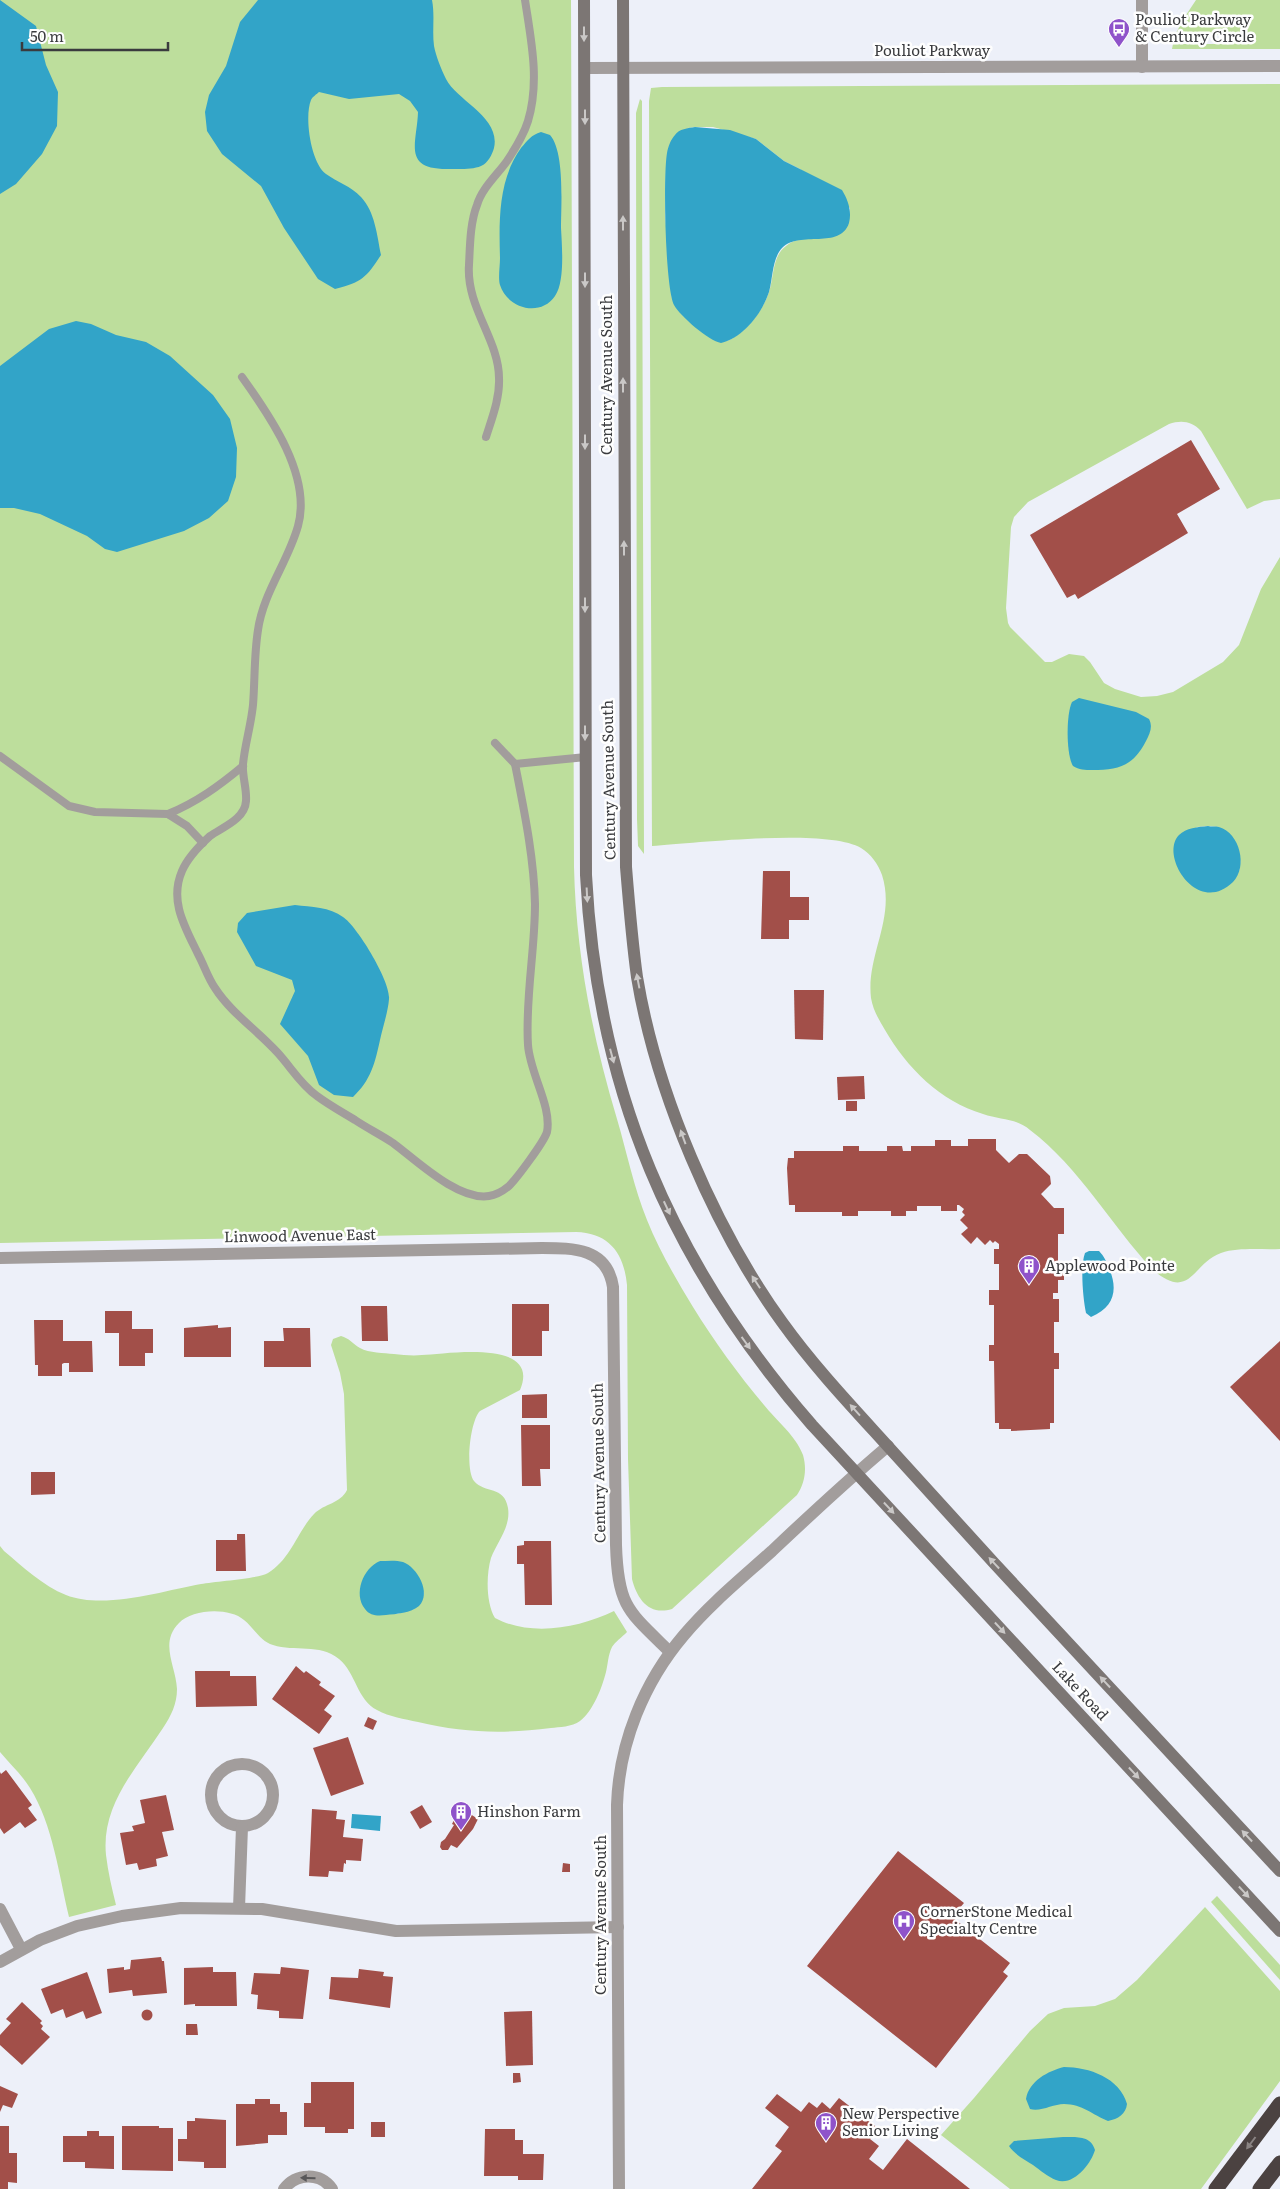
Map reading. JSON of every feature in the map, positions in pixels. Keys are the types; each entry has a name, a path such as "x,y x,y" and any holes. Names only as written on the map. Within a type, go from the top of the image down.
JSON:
{"highway":[{"path":"1216,2189 1280,2104"},
{"path":"1260,2189 1275,2172 1280,2163"}],"main road":[{"name":"Century Avenue South","path":"584,0 586,875 594,968 610,1048 627,1108 642,1150 683,1242 729,1320 764,1368 788,1398 856,1473"},
{"name":"Century Avenue South","path":"622,0 625,849 630,916 638,980 651,1035 673,1108 692,1160 719,1218 750,1274 782,1322 825,1377 888,1446"},
{"name":"Lake Road","path":"888,1446 1280,1871"},
{"name":"Lake Road","path":"856,1473 1280,1931"}],"street":[{"path":"1142,0 1142,67"},
{"name":"Pouliot Parkway","path":"585,68 1280,66"},
{"name":"Linwood Avenue East","path":"0,1258 542,1248 577,1250 598,1259"},
{"name":"Century Avenue South","path":"598,1259 608,1270 613,1287 616,1546 619,1584 630,1612 670,1652"},
{"name":"Century Avenue South","path":"620,2189 617,1805 622,1756 634,1720 648,1689 670,1652 702,1615 856,1473 888,1446"},
{"path":"244,1764 256,1767 266,1774 272,1784 274,1796 271,1808 264,1818 254,1824 242,1826 229,1824 219,1816 213,1806 211,1794 214,1782 221,1772 232,1765 244,1764"},
{"path":"239,1908 242,1826"},
{"path":"0,1962 21,1949 71,1928 122,1916 181,1908 239,1908 290,1913 396,1931 618,1927"},
{"path":"0,1909 21,1949"},
{"path":"284,2189 296,2179 307,2176 319,2179 332,2189"}],"lane":[{"path":"486,437 500,376 496,360 470,291 468,267 477,204 522,135 532,102 534,64 525,0"},
{"path":"242,377 277,431 291,461 299,486 301,508 298,527 266,602 258,628 253,708 242,766 246,802 240,814 203,843 186,862 176,892 177,906 182,921 215,988 235,1011 280,1054 302,1083 316,1096 390,1142 429,1171 474,1196 486,1197 498,1194 508,1187 546,1138 548,1124 547,1113 533,1074 528,1051 527,1027 535,904 533,872 515,764 495,743"},
{"path":"0,756 62,802 82,810 168,814 191,804 217,788 242,766"},
{"path":"515,764 586,757"},
{"path":"168,814 187,826 203,843"}],"green space":[{"path":"0,0 571,0 574,867 575,899 582,963 600,1057 634,1183 647,1220 680,1286 709,1332 764,1405 796,1441 803,1455 805,1465 805,1476 797,1495 672,1609 657,1610 645,1604 637,1593 632,1579 628,1459 627,1285 618,1254 606,1241 597,1236 576,1232 0,1243"},
{"path":"1196,0 1280,0 1280,49 1172,49 1173,44 1226,44 1233,35 1175,35"},
{"path":"1280,84 1280,499 1264,501 1247,509 1201,431 1194,425 1186,422 1169,424 1028,502 1014,517 1011,527 1006,608 1010,627 1045,662 1052,662 1069,654 1084,656 1104,683 1115,689 1141,697 1157,696 1173,692 1223,662 1239,645 1261,589 1280,557 1280,1249 1228,1251 1211,1258 1184,1281 1176,1282 1166,1279 1153,1270 1138,1253 1080,1179 1048,1145 1030,1130 1019,1123 989,1116 953,1101 939,1092 914,1070 878,1019 871,998 873,967 885,907 885,891 882,875 871,856 865,850 844,842 792,838 760,838 652,846 649,101 651,88","holes":["713,127 756,139 784,161 800,169 850,208 848,225 795,241 781,250 776,261 769,292 762,307 741,333 727,341 702,330 687,320 672,298 665,214 666,168 688,128","1197,827 1219,827 1233,842 1239,852 1239,871 1174,854"]},
{"path":"640,99 642,101 644,854 638,846 637,819 636,113"},
{"path":"341,1336 360,1348 377,1353 415,1355 469,1352 488,1353 505,1356 517,1362 523,1374 520,1390 480,1411 471,1434 469,1456 471,1475 474,1481 478,1485 503,1496 508,1508 506,1528 489,1565 488,1589 492,1612 495,1618 509,1624 539,1629 570,1626 614,1611 627,1632 612,1647 599,1692 593,1705 580,1721 562,1727 501,1732 435,1726 397,1718 370,1706 345,1665 331,1654 315,1649 281,1647 268,1643 244,1620 229,1613 201,1612 185,1618 173,1631 170,1639 170,1655 177,1689 173,1710 169,1719 123,1787 109,1819 106,1855 116,1905 69,1917 50,1834 38,1802 27,1783 0,1752 0,1546 25,1569 57,1591 81,1599 98,1601 133,1598 201,1584 255,1577 268,1573 283,1560 314,1514 336,1501 347,1490 344,1394 340,1373 331,1345 333,1339","holes":["380,1561 394,1561 418,1576 424,1594 414,1609 397,1614 362,1603 361,1586"]},
{"path":"1217,1896 1280,1965 1280,1980 1211,1902"},
{"path":"1205,1907 1280,1991 1280,2081 1201,2189 1010,2189 941,2135 1030,2031 1048,2014 1064,2008 1095,2006 1115,1999 1137,1980"}],"water":[{"path":"0,0 36,26 46,65 58,92 57,126 42,154 16,184 0,194"},
{"path":"258,0 432,0 434,46 444,75 459,95 485,118 491,127 494,137 494,148 488,161 483,165 464,169 433,168 423,164 418,159 415,152 415,144 418,112 410,101 399,94 349,99 319,92 313,97 308,117 310,139 316,160 326,174 353,190 366,203 375,224 381,255 362,278 335,289 318,279 284,228 261,186 222,154 207,131 205,112 209,95 226,66 240,22"},
{"path":"695,127 730,130 756,139 784,161 842,190 850,210 849,223 844,231 837,236 799,240 782,248 776,258 769,292 757,316 744,330 721,343 709,338 688,321 677,310 671,294 665,206 667,153 671,141 679,131"},
{"path":"541,132 550,135 555,143 560,166 562,273 555,296 549,303 533,308 524,307 509,300 500,285 500,215 504,187 513,160 528,140"},
{"path":"76,321 91,324 116,335 146,342 170,356 213,395 230,419 237,448 236,477 228,501 209,518 184,531 117,552 105,549 87,536 40,514 14,508 0,508 0,366 49,329"},
{"path":"1079,698 1136,712 1149,719 1151,727 1149,735 1136,756 1124,765 1110,769 1082,770 1073,766 1069,753 1068,725 1072,702"},
{"path":"1208,826 1226,830 1237,843 1240,851 1241,860 1238,876 1220,891 1207,892 1195,888 1185,879 1178,868 1174,856 1174,844 1179,835 1192,828"},
{"path":"295,905 332,911 349,922 364,942 385,980 389,999 388,1009 374,1064 368,1078 353,1097 334,1095 319,1085 308,1056 280,1024 295,991 292,980 256,966 237,932 238,923 247,913"},
{"path":"1099,1251 1104,1257 1112,1276 1114,1290 1110,1303 1099,1313 1091,1317 1086,1313 1082,1283 1083,1259 1085,1253"},
{"path":"380,1561 403,1562 413,1569 421,1581 424,1594 423,1601 419,1606 408,1612 383,1615 372,1614 365,1609 360,1596 362,1582 369,1569"},
{"path":"352,1814 381,1816 380,1831 351,1828"},
{"path":"1064,2067 1083,2069 1111,2081 1118,2087 1127,2104 1123,2113 1115,2119 1108,2121 1070,2104 1030,2109 1026,2099 1035,2082 1046,2074"},
{"path":"1063,2137 1086,2139 1093,2145 1095,2150 1090,2162 1080,2173 1069,2180 1056,2180 1047,2175 1017,2154 1009,2146 1014,2141"}],"building":[{"path":"1191,440 1220,489 1177,514 1188,533 1078,599 1075,594 1067,598 1030,535"},
{"path":"763,871 790,871 790,897 809,897 809,920 789,920 789,939 761,939"},
{"path":"794,990 824,990 823,1040 795,1039"},
{"path":"864,1076 865,1099 838,1100 837,1077"},
{"path":"846,1101 857,1101 857,1111 846,1111"},
{"name":"Applewood Pointe","path":"968,1139 996,1139 996,1150 1009,1163 1019,1154 1027,1154 1050,1176 1051,1184 1041,1194 1054,1208 1064,1208 1064,1234 1058,1234 1058,1266 1064,1266 1064,1280 1058,1280 1058,1293 1053,1293 1053,1299 1059,1299 1059,1322 1054,1322 1054,1353 1059,1353 1059,1369 1054,1369 1054,1423 1050,1423 1050,1429 1011,1431 1011,1429 999,1429 999,1423 995,1423 994,1361 989,1361 989,1345 994,1345 994,1305 989,1305 989,1290 999,1290 999,1264 994,1264 994,1249 999,1249 999,1244 995,1241 993,1243 990,1240 985,1245 977,1237 971,1244 961,1234 968,1228 960,1220 965,1215 962,1212 964,1209 959,1205 957,1205 957,1211 941,1211 941,1206 917,1206 917,1211 906,1211 906,1216 891,1216 891,1211 858,1211 858,1216 842,1216 842,1212 795,1212 795,1205 789,1205 787,1168 788,1158 794,1158 794,1151 843,1151 843,1146 859,1146 859,1151 887,1151 887,1146 902,1146 903,1151 911,1151 911,1146 935,1146 935,1140 951,1140 951,1146 968,1146"},
{"path":"512,1304 549,1304 549,1331 542,1331 542,1356 512,1356"},
{"path":"361,1306 387,1306 388,1341 362,1341"},
{"path":"105,1311 132,1311 132,1329 153,1329 153,1353 145,1353 145,1366 119,1366 119,1333 105,1333"},
{"path":"34,1320 63,1320 63,1341 92,1341 93,1372 69,1372 69,1363 64,1363 62,1364 62,1376 38,1376 38,1365 35,1365"},
{"path":"218,1325 218,1328 231,1327 231,1357 184,1357 184,1328"},
{"path":"283,1328 310,1328 311,1367 264,1367 264,1341 284,1341"},
{"path":"1280,1341 1280,1441 1230,1387"},
{"path":"547,1394 547,1418 522,1418 522,1395"},
{"path":"521,1425 550,1425 550,1469 540,1469 541,1486 522,1486"},
{"path":"31,1472 55,1472 55,1494 31,1495"},
{"path":"237,1534 245,1534 246,1571 216,1571 216,1540 237,1540"},
{"path":"524,1541 551,1541 552,1605 525,1605 524,1564 517,1564 517,1546 524,1545"},
{"path":"296,1666 304,1673 306,1671 321,1682 319,1685 335,1696 324,1710 332,1716 319,1734 272,1699"},
{"path":"195,1671 230,1671 230,1676 256,1676 257,1706 196,1707"},
{"path":"368,1717 377,1721 373,1730 364,1726"},
{"path":"348,1737 364,1784 331,1796 313,1748"},
{"path":"6,1770 32,1805 28,1808 37,1820 25,1828 20,1822 4,1834 0,1828 0,1772 1,1774"},
{"path":"166,1795 174,1830 162,1832 168,1856 156,1859 157,1866 139,1870 137,1863 126,1865 120,1833 134,1831 132,1826 145,1823 140,1800"},
{"path":"422,1805 432,1822 420,1829 410,1812"},
{"path":"312,1809 337,1811 336,1819 345,1820 343,1837 363,1839 361,1861 346,1860 343,1872 329,1871 328,1877 309,1876"},
{"name":"Hinshon Farm","path":"464,1810 478,1819 473,1829 457,1848 451,1845 448,1850 442,1850 440,1847 441,1842 454,1825 452,1824 455,1818 458,1820"},
{"name":"CornerStone Medical Specialty Centre","path":"898,1851 964,1903 952,1917 1010,1963 1003,1972 1008,1976 936,2068 807,1966"},
{"path":"563,1863 570,1864 570,1872 562,1872"},
{"path":"161,1957 162,1961 164,1961 167,1993 133,1996 132,1990 109,1993 107,1969 124,1967 124,1970 130,1969 131,1960"},
{"path":"213,1967 213,1972 236,1972 237,2006 184,2005 184,1968"},
{"path":"281,1967 309,1970 303,2019 279,2018 279,2011 257,2009 258,1995 251,1994 254,1973 280,1974"},
{"path":"359,1969 384,1972 383,1976 393,1977 390,2008 329,1999 331,1977 358,1978"},
{"path":"87,1972 102,2013 86,2019 83,2011 66,2018 63,2009 51,2014 41,1989"},
{"path":"22,2002 42,2021 40,2023 43,2026 41,2029 50,2037 22,2065 0,2045 0,2035 11,2023 6,2019"},
{"path":"147,2009 153,2015 147,2021 141,2015"},
{"path":"532,2011 533,2065 506,2066 504,2012"},
{"path":"186,2024 197,2024 198,2035 186,2035"},
{"path":"513,2073 520,2073 521,2082 513,2083"},
{"path":"311,2082 354,2082 354,2129 348,2129 348,2133 325,2133 325,2127 304,2127 304,2103 311,2103"},
{"path":"0,2086 18,2094 12,2108 3,2105 0,2112"},
{"name":"New Perspective Senior Living","path":"777,2094 801,2112 809,2102 817,2108 822,2102 830,2109 839,2098 879,2129 870,2139 879,2146 869,2159 883,2170 907,2139 970,2189 752,2189 782,2151 775,2146 789,2127 765,2108"},
{"path":"255,2099 270,2099 270,2104 280,2104 280,2112 287,2112 287,2135 268,2135 268,2143 236,2146 236,2104 255,2104"},
{"path":"195,2118 226,2120 226,2168 204,2168 204,2162 178,2161 178,2139 187,2139 187,2121 195,2121"},
{"path":"371,2122 385,2122 385,2137 371,2137"},
{"path":"0,2126 9,2126 9,2153 17,2153 17,2183 8,2182 8,2189 0,2189"},
{"path":"122,2126 173,2128 173,2171 122,2170"},
{"path":"485,2129 515,2129 515,2140 523,2140 523,2154 544,2154 543,2180 518,2180 518,2176 484,2176"},
{"path":"87,2131 99,2131 99,2136 114,2136 114,2169 85,2168 85,2162 63,2162 63,2136 87,2136"}],"place":[{"name":"Pouliot Parkway & Century Circle","path":"1119,48"},
{"name":"Applewood Pointe","path":"1029,1285"},
{"name":"Hinshon Farm","path":"461,1831"},
{"name":"CornerStone Medical Specialty Centre","path":"904,1940"},
{"name":"New Perspective Senior Living","path":"826,2142"}]}
